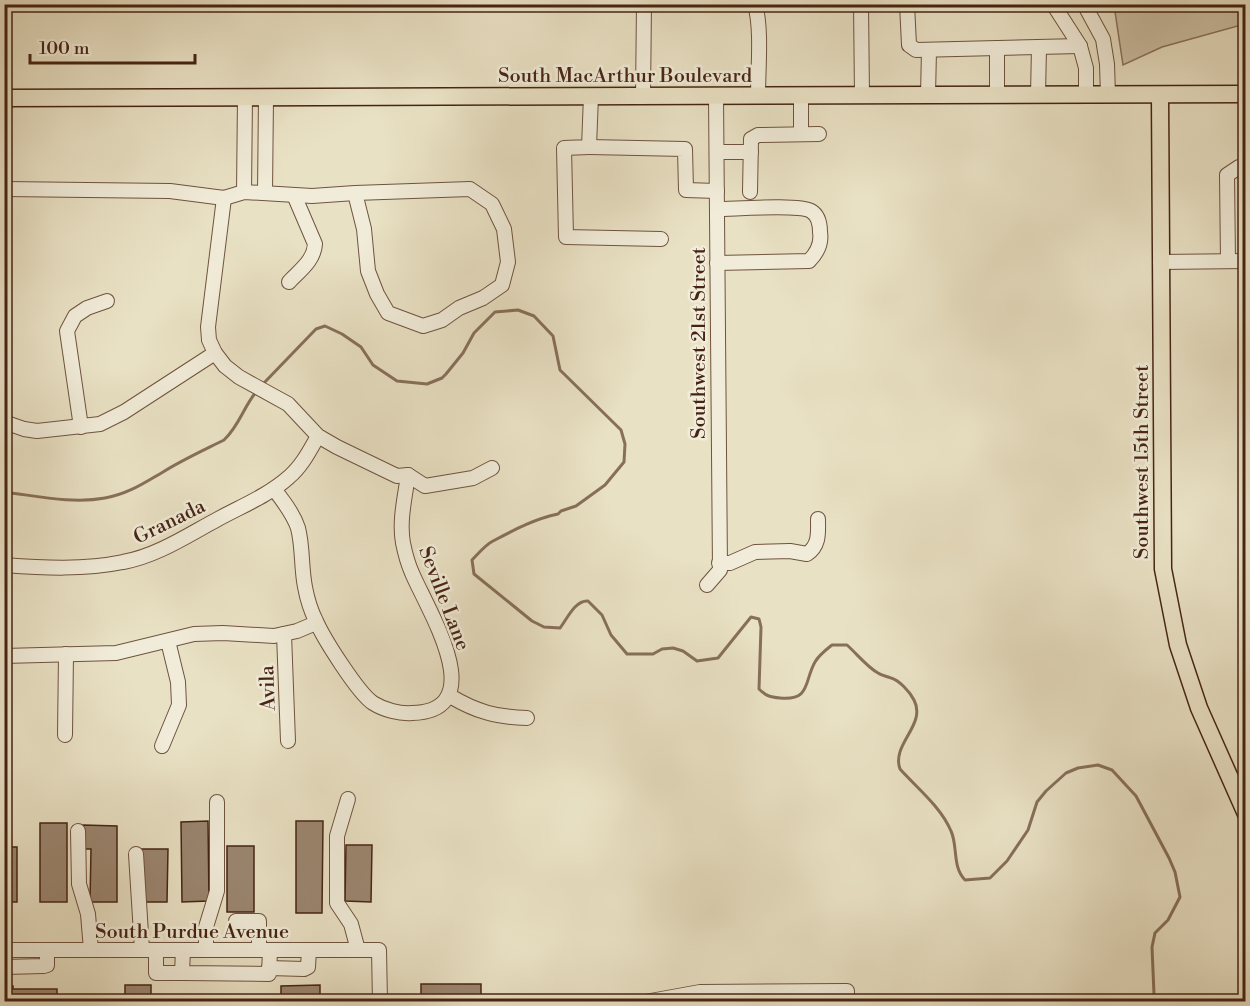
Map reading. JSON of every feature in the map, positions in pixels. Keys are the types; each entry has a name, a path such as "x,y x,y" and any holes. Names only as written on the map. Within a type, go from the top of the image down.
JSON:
{"main road":[{"name":"Southwest 15th Street","path":"1160,94 1163,569 1181,655 1199,708 1245,814"},
{"name":"South MacArthur Boulevard","path":"4,98 1245,94"}],"street":[{"path":"643,96 644,4"},
{"path":"755,4 758,96"},
{"path":"861,4 862,95"},
{"path":"907,4 909,45 916,50 1080,46"},
{"path":"1053,4 1080,46 1086,68 1086,95"},
{"path":"1084,4 1103,39 1108,95"},
{"path":"1038,95 1039,47"},
{"path":"997,95 998,49"},
{"path":"928,95 929,50"},
{"path":"589,147 591,96"},
{"name":"Southwest 21st Street","path":"707,585 720,570 716,96"},
{"path":"801,96 801,135"},
{"path":"244,97 244,192"},
{"path":"265,192 266,97"},
{"path":"750,192 751,139 758,135 819,134"},
{"path":"661,239 566,237 564,148 685,149 686,190 717,191"},
{"path":"717,152 751,152"},
{"path":"1228,261 1227,176 1239,167 1245,166"},
{"path":"4,189 170,191 224,198 244,192 312,196 355,193 470,189 492,204 504,229 508,262 502,285 442,320 423,326 388,313 368,271 364,229 355,193"},
{"path":"289,282 315,253 315,244 294,195"},
{"path":"224,198 208,327 209,340 215,354 225,366 288,404 318,436 397,476 408,475 425,486 473,478 492,468"},
{"path":"717,209 794,208 810,210 817,217 821,235 816,255 809,261 717,263"},
{"path":"1160,262 1245,261"},
{"path":"81,427 67,331 75,316 87,308 107,301"},
{"path":"4,422 37,431 100,424 113,419 215,354"},
{"name":"Granada","path":"4,565 74,567 126,562 172,544 274,489 291,476 306,457 318,436"},
{"name":"Seville Lane","path":"408,475 402,525 403,543 412,574 431,610 446,647 452,684 450,696"},
{"path":"274,489 290,510 297,527 305,587 316,623 363,695 373,703 393,711 416,713 442,705 450,696 472,709 500,717 527,718"},
{"path":"719,563 730,562 755,552 790,550 807,554 817,543 818,519"},
{"path":"4,656 116,653 209,633 274,636 316,623"},
{"name":"Avila","path":"284,634 288,741"},
{"path":"162,746 179,705 178,682 168,640"},
{"path":"65,735 66,654"},
{"path":"348,800 337,836 337,903 351,924 358,950"},
{"path":"206,950 206,927 217,891 217,802"},
{"path":"78,831 79,884 88,914 91,950"},
{"path":"136,854 149,950 156,973 269,974 258,921 236,921"},
{"name":"South Purdue Avenue","path":"4,950 379,950 380,1002"},
{"path":"4,967 47,965 46,950"},
{"path":"182,973 183,950"},
{"path":"269,968 304,969 308,967 309,950"},
{"path":"645,1002 700,997 847,991 847,1002"}],"shaded area":[{"path":"1114,5 1245,5 1245,24 1162,47 1123,65"}],"building":[{"path":"208,821 209,901 182,902 181,822"},
{"path":"296,821 323,821 322,913 296,913"},
{"path":"40,823 67,823 67,902 40,902"},
{"path":"83,825 117,826 117,902 90,902 91,849 83,849"},
{"path":"346,845 372,845 371,902 345,901"},
{"path":"227,846 254,846 254,912 227,912"},
{"path":"4,847 17,847 17,902 4,902"},
{"path":"141,849 168,849 167,902 140,902"},
{"path":"421,984 481,984 481,1002 421,1002"},
{"path":"125,985 151,985 151,1002 125,1002"},
{"path":"320,985 320,1002 281,1002 281,986"},
{"path":"4,986 13,986 13,989 57,989 57,1002 4,1002"},
{"path":"224,996 243,996 243,1000 267,999 267,1002 182,1002 182,998 224,998"},
{"path":"83,998 118,998 118,1002 83,1002"}],"waterway":[{"path":"262,385 316,329 325,326 361,347 373,365 397,381 427,384 446,374 463,353 474,333 495,312 518,310 534,316 553,336 560,370 621,430 625,444 624,462 605,485 576,506 524,525 487,545 472,560 474,574 532,621 544,627 560,628 575,607 588,601 602,615 611,635 627,654 653,654 662,649 673,648 683,651 697,661 718,658 751,617 759,619 761,627 759,689 773,697 790,698 802,693 815,662 821,655 832,645 847,645 874,670 901,684 914,700 917,709 916,718 900,751 900,769 947,822 953,837 958,869 965,880 990,878 1007,861 1028,830 1037,802 1066,773 1078,768 1098,765 1112,770 1136,796 1169,858 1175,872 1180,897 1168,920 1155,933 1152,947 1154,994 1157,1002"},
{"path":"4,492 55,499 93,500 128,491 224,440 234,429 256,392"}]}
